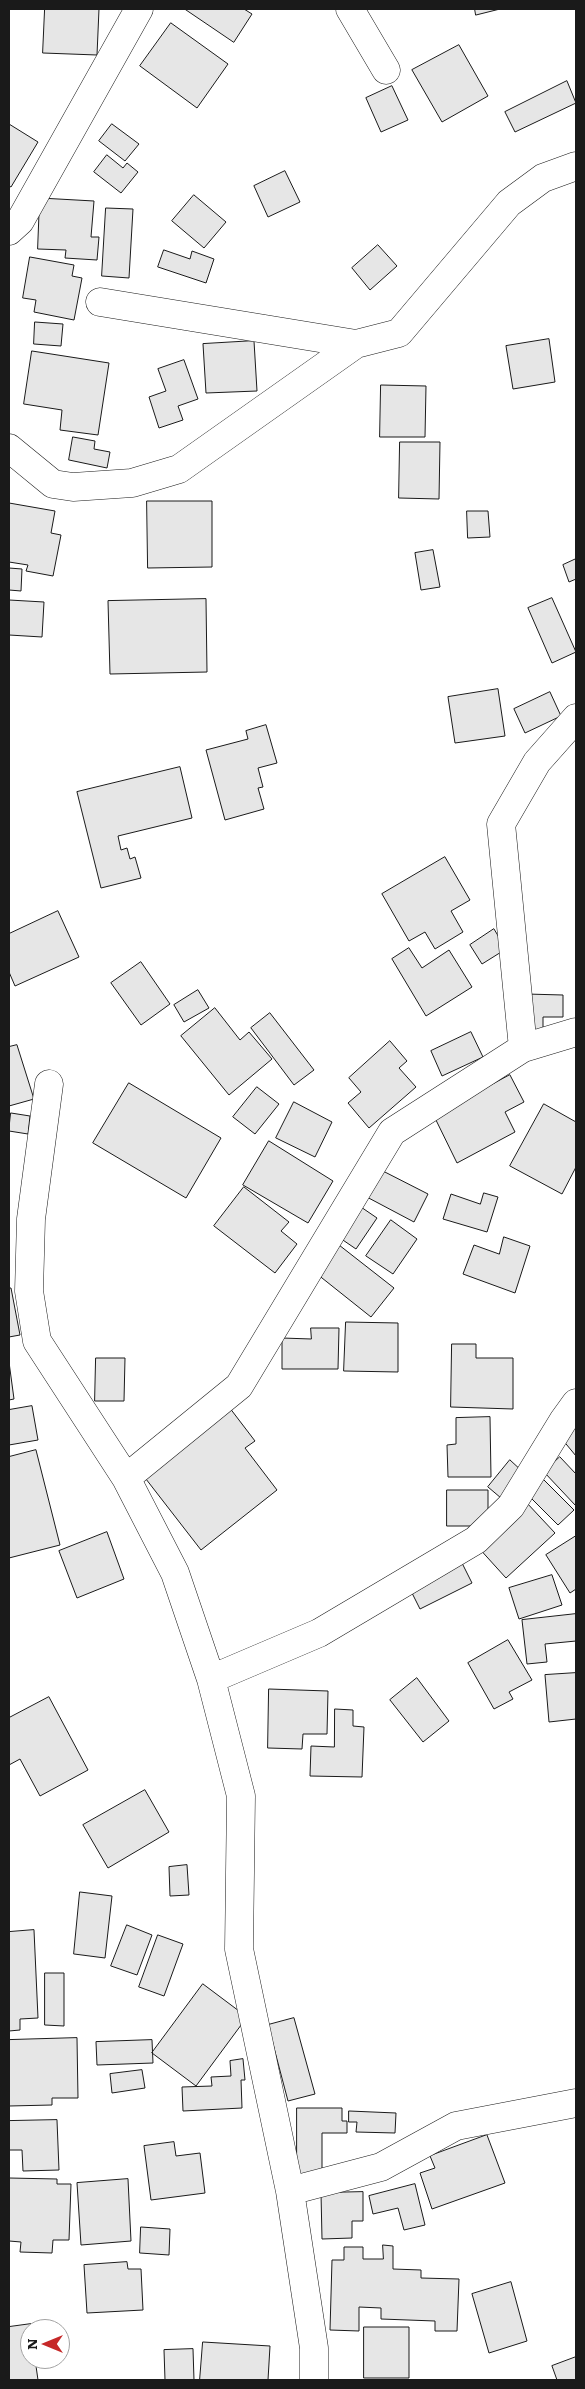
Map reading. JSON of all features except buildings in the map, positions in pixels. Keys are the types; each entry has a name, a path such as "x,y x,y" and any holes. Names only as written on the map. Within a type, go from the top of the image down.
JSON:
{"street":[{"path":"9,231 20,221 139,9"},
{"path":"350,9 386,70"},
{"path":"9,448 53,484 72,487 132,484 179,470 356,344 399,333 509,203 542,178 576,166"},
{"path":"100,302 356,344"},
{"path":"523,1048 501,824 537,762 576,718"},
{"path":"126,1478 239,1386 392,1132 523,1048 576,1032"},
{"path":"49,1084 31,1218 29,1291 37,1341 126,1478 175,1573 210,1679 241,1796 238,1949 290,2190 314,2348 314,2380"},
{"path":"210,1679 319,1633 476,1540 512,1506 563,1421 576,1403"},
{"path":"290,2190 381,2167 456,2126 576,2103"}]}
